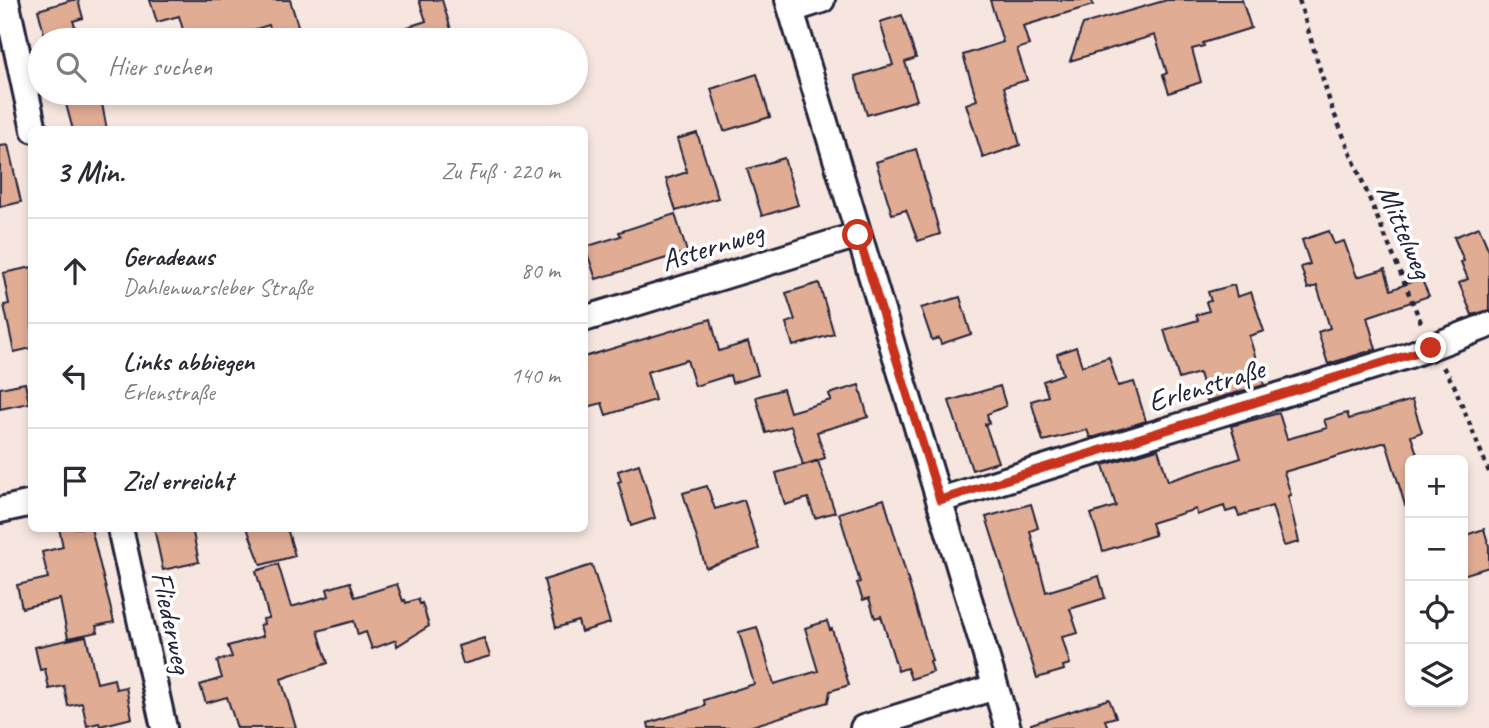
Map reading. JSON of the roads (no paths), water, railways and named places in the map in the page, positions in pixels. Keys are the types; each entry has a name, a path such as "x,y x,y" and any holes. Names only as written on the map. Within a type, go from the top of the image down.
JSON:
{"street":[{"path":"6,0 28,102"},
{"path":"822,0 790,5 1008,728"},
{"path":"29,105 33,126"},
{"name":"Asternweg","path":"588,317 858,235"},
{"name":"Erlenstraße","path":"940,500 1431,348 1489,325"},
{"path":"0,510 28,504"},
{"name":"Fliederweg","path":"121,532 164,728"},
{"path":"863,728 995,687"}]}
